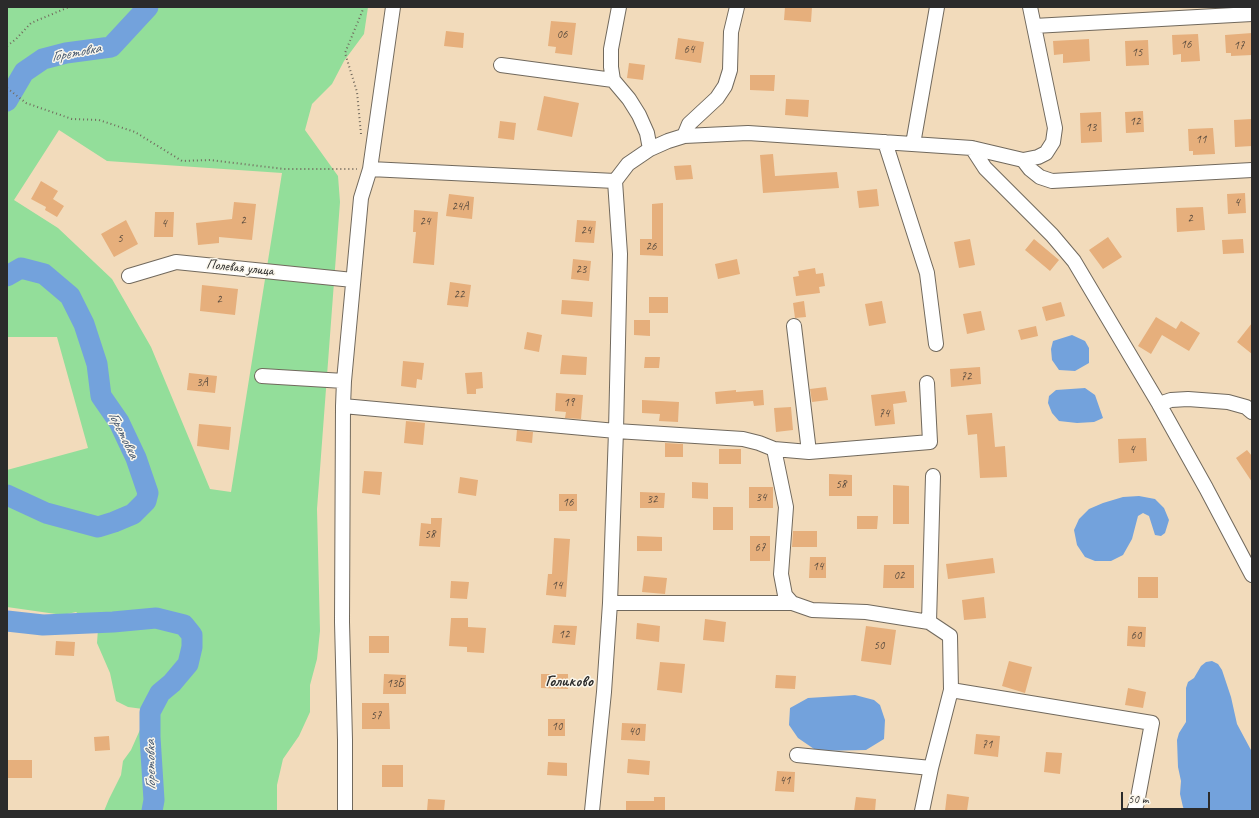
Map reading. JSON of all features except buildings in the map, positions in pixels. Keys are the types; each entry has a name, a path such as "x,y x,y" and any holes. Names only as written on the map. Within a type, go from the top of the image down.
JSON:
{"street":[{"path":"345,811 342,622 344,381 361,198 370,169 393,7"},
{"path":"619,7 611,49 610,66 613,80 629,99 639,115 650,149"},
{"path":"684,136 688,124 717,98 725,86 730,70 731,32 737,7"},
{"path":"913,144 937,7"},
{"path":"592,811 604,692 610,603 620,254 615,181 628,164 650,149 684,136 748,133 972,148 1023,160 1038,157 1046,153 1053,142 1055,128 1030,7"},
{"path":"1034,26 1252,14"},
{"path":"501,65 613,80"},
{"path":"885,142 927,273 936,344"},
{"path":"972,148 985,168 1052,235 1074,261 1159,404 1252,575"},
{"path":"1023,160 1030,169 1040,177 1052,181 1252,170"},
{"path":"370,169 615,181"},
{"name":"Полевая улица","path":"129,276 176,262 353,280"},
{"path":"794,326 809,452"},
{"path":"262,376 344,381"},
{"path":"343,406 616,431 743,439 774,448 809,452 930,442 928,383"},
{"path":"1159,404 1171,400 1188,399 1228,402 1250,407"},
{"path":"774,448 786,507 781,574 785,595 792,603"},
{"path":"929,622 933,476"},
{"path":"610,603 792,603 812,610 866,612 929,622 950,636 951,690 931,768 922,811"},
{"path":"951,690 1039,706 1152,723 1137,803 1134,811"},
{"path":"797,756 931,768"}],"path":[{"path":"7,46 31,23 69,7"},
{"path":"361,138 357,92 346,54 364,7"},
{"path":"7,88 26,103 72,119 99,120 135,132 182,161 210,160 284,169 370,169"}],"green space":[{"path":"7,7 368,7 364,34 344,61 332,84 312,104 305,130 338,176 340,202 317,509 320,631 317,659 310,685 310,712 299,736 283,759 277,785 277,811 104,811 121,775 123,761 131,750 143,723 143,709 128,707 116,701 110,673 97,643 98,629 76,612 63,615 7,607 7,470 88,448 57,337 7,337","holes":["59,130 107,161 282,173 231,492 210,489 151,347 112,279 58,228 14,200"]}],"water":[{"path":"1072,335 1085,341 1089,348 1089,363 1075,371 1059,370 1052,360 1051,349 1053,341"},
{"path":"1085,388 1095,395 1103,418 1094,422 1077,423 1059,421 1052,413 1048,403 1049,396 1056,390"},
{"path":"1139,496 1155,499 1164,508 1169,520 1165,533 1161,536 1155,535 1149,516 1143,513 1138,516 1132,539 1123,555 1111,561 1095,561 1085,557 1077,545 1074,530 1079,519 1089,509 1103,503 1123,497"},
{"path":"1212,661 1218,664 1222,670 1231,697 1237,724 1252,752 1252,811 1185,811 1183,807 1180,794 1181,781 1178,767 1177,740 1179,733 1186,722 1186,688 1188,682 1194,678 1201,666 1206,662"},
{"path":"855,695 874,700 880,705 885,720 884,739 866,750 817,751 798,738 789,725 790,708 808,698"}],"waterway":[{"name":"Горетовка","path":"7,101 24,72 43,59 66,53 111,47 148,7"},
{"name":"Горетовка","path":"7,276 21,268 44,274 70,296 84,324 97,364 101,396 119,422 136,458 148,493 146,501 133,514 98,527 46,513 7,495"},
{"name":"Горетовка","path":"7,621 43,625 113,622 156,618 184,625 192,635 192,647 188,664 172,683 160,693 150,712 154,800 152,811"}],"district":[{"name":"Голиково","path":"569,682"}]}
